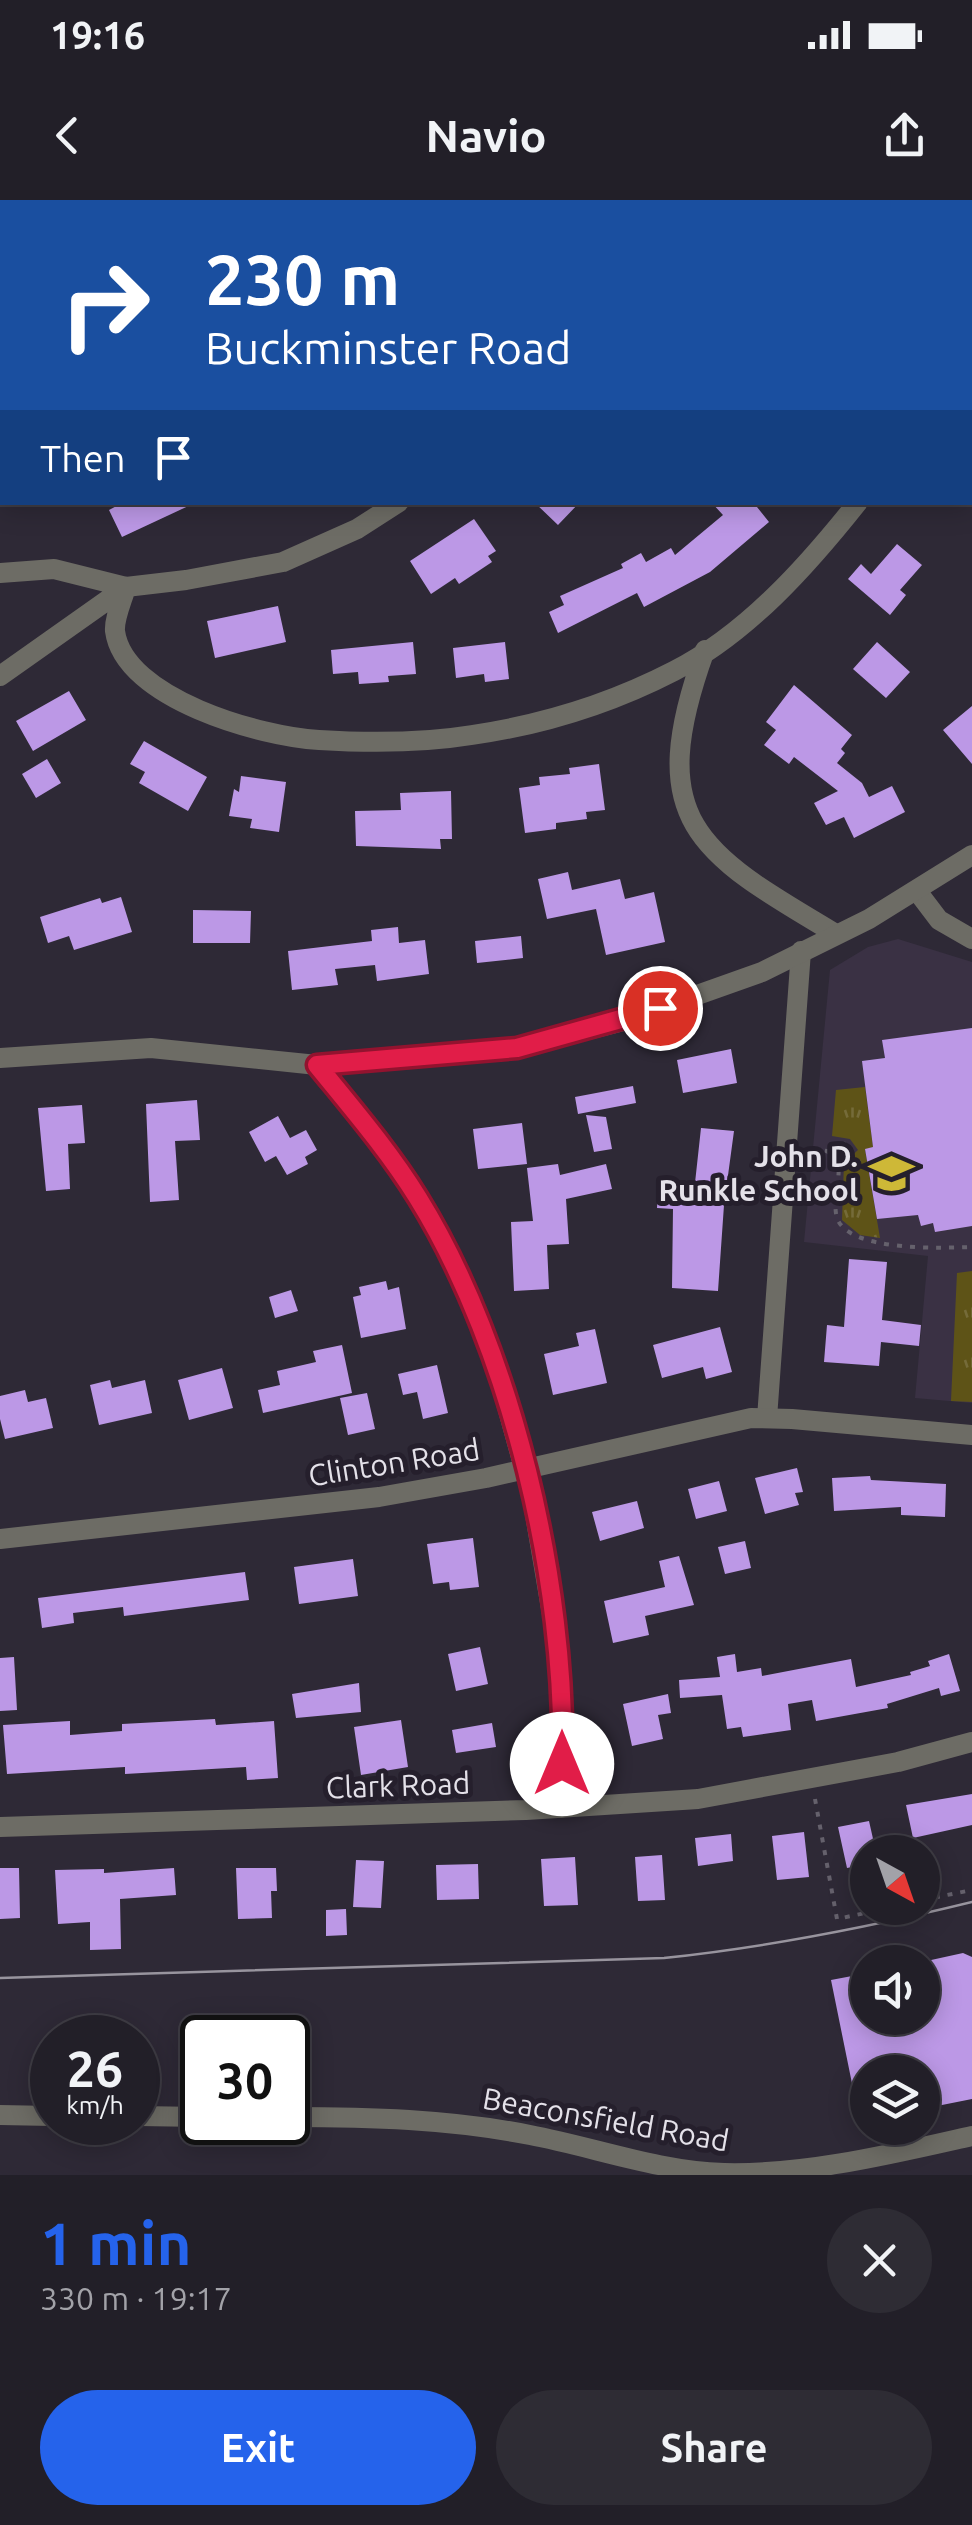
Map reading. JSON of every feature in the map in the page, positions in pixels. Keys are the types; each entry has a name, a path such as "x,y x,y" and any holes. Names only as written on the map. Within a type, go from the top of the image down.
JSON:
{"street":[{"path":"0,574 54,569 126,587 186,580 282,562 356,530 394,505"},
{"path":"126,587 115,630 125,655 159,690 202,712 316,740 471,736 592,707 677,670 748,621 807,566 856,505"},
{"path":"0,676 126,587"},
{"path":"705,650 681,735 679,768 689,812 700,836 732,870 836,934"},
{"path":"0,1058 151,1048 317,1065 517,1048 626,1020 762,972 917,891 972,855"},
{"path":"917,891 945,926 972,938"},
{"path":"767,1418 801,952"},
{"path":"317,1065 419,1199 462,1280 493,1356 526,1470 560,1660 561,1808"},
{"name":"Clinton Road","path":"0,1539 366,1499 526,1470 725,1422 767,1418 972,1435"},
{"name":"Clark Road","path":"0,1827 561,1808 698,1799 898,1762 972,1742"},
{"path":"0,2116 30,2116"},
{"name":"Beaconsfield Road","path":"310,2118 436,2121 530,2134 722,2173 875,2166 972,2136"}],"path":[{"path":"834,1156 850,1139"},
{"path":"843,1146 851,1155"},
{"path":"812,1149 834,1156 839,1166 837,1217 854,1236 936,1248 972,1247"},
{"path":"814,1799 837,1919 850,1916"},
{"path":"940,1896 972,1890"}],"shaded area":[{"name":"John D. Runkle School","path":"898,939 972,962 972,1403 915,1398 928,1256 804,1242 830,970 868,947"}],"green space":[{"path":"865,1087 873,1147 865,1150 880,1238 860,1235 842,1220 844,1163 858,1150 850,1139 832,1136 836,1090"},
{"path":"972,1271 972,1402 951,1401 957,1273"}],"building":[{"path":"118,505 191,505 122,537 109,510"},
{"path":"537,505 577,505 558,525"},
{"path":"714,505 755,505 769,522 710,572 644,607 637,593 558,633 549,612 564,605 560,596 623,568 621,564 641,553 646,562 671,548 675,555 723,515"},
{"path":"474,519 496,551 488,556 492,562 459,584 455,578 431,594 410,561"},
{"path":"897,544 922,565 900,590 906,595 890,615 848,579 861,564 871,574"},
{"path":"278,606 286,642 215,658 207,621"},
{"path":"413,642 416,674 388,676 389,682 359,684 358,672 333,674 331,650"},
{"path":"505,642 509,679 485,682 484,674 456,678 453,648"},
{"path":"877,642 910,672 886,698 853,669"},
{"path":"794,685 852,735 841,749 845,753 837,763 862,783 869,797 892,786 905,812 854,838 844,817 826,825 814,803 838,791 794,757 789,764 764,745 776,730 766,722"},
{"path":"69,691 86,720 33,751 16,721"},
{"path":"972,706 972,764 943,730"},
{"path":"144,741 207,777 188,811 139,783 145,772 130,764"},
{"path":"47,759 61,783 36,798 22,774"},
{"path":"599,764 605,810 586,812 587,819 556,823 556,829 525,833 519,788 540,785 539,777 570,774 569,768"},
{"path":"241,776 286,782 279,832 250,828 252,819 229,816"},
{"path":"451,791 452,839 440,839 441,849 356,846 355,811 401,810 400,793"},
{"path":"568,872 572,890 620,879 625,899 654,892 665,942 606,955 596,909 547,919 538,879"},
{"path":"121,897 132,932 74,950 69,936 48,943 40,917 100,898 102,903"},
{"path":"193,910 251,911 250,943 193,943"},
{"path":"398,927 399,943 425,940 429,974 377,981 375,965 335,969 338,985 292,990 288,951 372,941 371,930"},
{"path":"521,936 523,958 477,963 475,941"},
{"name":"John D. Runkle School","path":"972,1028 972,1226 935,1232 933,1223 921,1226 918,1215 877,1219 865,1149 873,1147 862,1061 885,1058 882,1040"},
{"path":"731,1049 737,1083 683,1093 677,1060"},
{"path":"633,1086 636,1103 578,1114 575,1097"},
{"path":"197,1100 200,1140 175,1141 179,1200 150,1202 146,1104"},
{"path":"82,1105 85,1143 68,1144 70,1189 46,1191 38,1108"},
{"path":"586,1115 606,1117 612,1149 594,1152"},
{"path":"278,1116 290,1138 306,1130 317,1150 305,1157 308,1164 287,1175 276,1156 265,1162 249,1132"},
{"path":"522,1123 527,1164 478,1169 473,1129"},
{"path":"701,1128 734,1131 718,1291 672,1288 673,1209 657,1208 658,1190 694,1192"},
{"path":"558,1164 560,1175 606,1164 612,1189 566,1199 569,1244 547,1245 549,1289 514,1291 511,1222 533,1221 527,1168"},
{"path":"849,1259 887,1262 882,1320 921,1325 919,1346 881,1342 879,1366 824,1362 827,1325 844,1327"},
{"path":"386,1281 388,1290 399,1287 406,1329 361,1338 353,1297 361,1295 359,1287"},
{"path":"291,1290 298,1311 275,1318 269,1297"},
{"path":"720,1327 732,1372 706,1379 703,1367 662,1378 653,1345"},
{"path":"595,1329 607,1383 553,1395 544,1354 579,1346 576,1333"},
{"path":"342,1345 352,1393 263,1413 258,1390 280,1385 277,1371 316,1362 313,1351"},
{"path":"437,1365 448,1413 423,1419 417,1392 403,1395 398,1374"},
{"path":"222,1368 233,1408 189,1420 178,1380"},
{"path":"110,1380 112,1388 145,1380 152,1413 99,1425 90,1385"},
{"path":"25,1390 28,1402 46,1398 53,1428 5,1439 0,1396"},
{"path":"367,1393 375,1429 348,1435 340,1398"},
{"path":"797,1468 803,1492 795,1493 799,1505 765,1514 755,1478"},
{"path":"870,1476 871,1480 946,1484 945,1517 901,1515 901,1507 834,1511 832,1478"},
{"path":"719,1481 727,1511 696,1519 688,1489"},
{"path":"637,1501 644,1528 600,1541 592,1512"},
{"path":"473,1538 479,1587 450,1590 449,1582 433,1584 427,1544"},
{"path":"745,1541 751,1568 725,1574 718,1547"},
{"path":"679,1556 694,1605 645,1616 649,1635 613,1643 604,1601 665,1587 659,1561"},
{"path":"353,1559 358,1596 299,1604 294,1567"},
{"path":"245,1572 249,1600 124,1616 123,1607 73,1613 74,1623 42,1628 38,1598"},
{"path":"480,1647 488,1684 456,1691 448,1654"},
{"path":"735,1654 737,1672 761,1668 762,1676 851,1659 856,1687 911,1675 910,1672 930,1666 928,1661 949,1654 960,1691 941,1696 939,1688 887,1704 888,1708 816,1721 812,1700 788,1704 791,1730 743,1737 741,1727 727,1729 722,1695 680,1698 679,1680 720,1677 717,1657"},
{"path":"14,1657 17,1710 0,1711 0,1658"},
{"path":"359,1683 361,1712 296,1718 292,1694"},
{"path":"668,1694 671,1713 658,1715 663,1739 632,1746 623,1704"},
{"path":"215,1719 216,1725 274,1721 278,1778 247,1780 246,1767 125,1774 125,1767 7,1774 3,1725 70,1721 70,1735 122,1731 122,1724"},
{"path":"401,1720 408,1767 361,1775 354,1727"},
{"path":"492,1723 496,1747 456,1753 452,1730"},
{"path":"972,1794 972,1825 912,1835 906,1805"},
{"path":"869,1821 872,1835 850,1835 850,1867 847,1868 838,1827"},
{"path":"804,1832 809,1877 777,1880 772,1836"},
{"path":"731,1834 733,1861 698,1866 695,1838"},
{"path":"662,1855 665,1900 638,1901 635,1857"},
{"path":"575,1857 578,1905 544,1906 541,1859"},
{"path":"356,1860 384,1861 381,1908 353,1907"},
{"path":"478,1864 479,1899 437,1900 436,1865"},
{"path":"0,1868 19,1868 20,1918 0,1919"},
{"path":"174,1868 176,1895 120,1899 121,1949 90,1950 90,1922 58,1924 55,1870 104,1869 104,1873"},
{"path":"236,1868 276,1868 277,1891 271,1891 272,1918 238,1919"},
{"path":"346,1909 347,1935 326,1936 326,1910"},
{"path":"963,1953 972,1957 972,2099 940,2105 940,2055 850,2055 850,2074 831,1980 850,1976 850,2035 940,2035 940,1958"}],"tram line":[{"path":"0,1978 664,1958 819,1935 972,1902"}],"place":[{"name":"John D. Runkle School","path":"891,1173"}],"route":[{"path":"562,1764 560,1660 549,1592 526,1470 493,1356 462,1280 419,1199 317,1065 517,1048 660,1008"}]}
